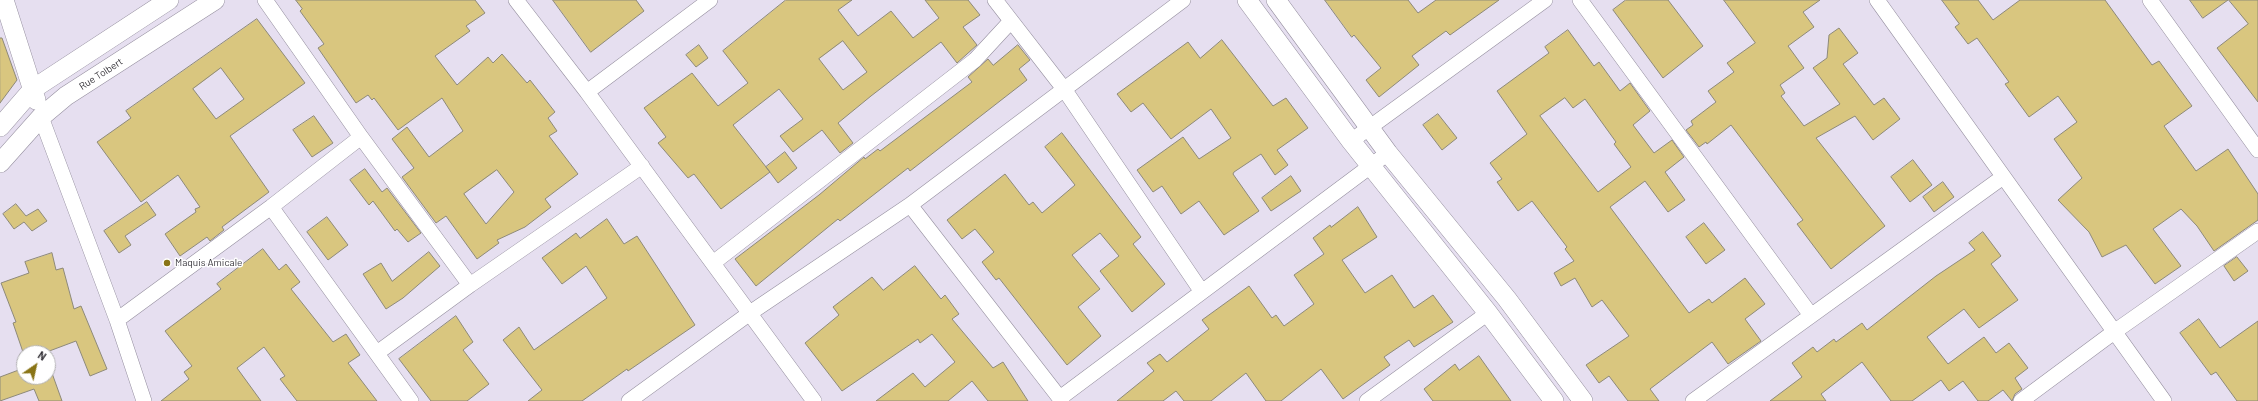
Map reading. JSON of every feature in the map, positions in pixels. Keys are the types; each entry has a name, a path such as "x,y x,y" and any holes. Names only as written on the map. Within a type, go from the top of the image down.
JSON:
{"street":[{"path":"4,0 41,117 117,320 144,401"},
{"path":"0,127 33,89 169,0"},
{"name":"Rue Tolbert","path":"0,163 41,117 66,96 215,0"},
{"path":"265,0 361,137 470,285"},
{"path":"516,0 642,166 814,401"},
{"path":"587,92 710,0"},
{"path":"995,0 1064,89 1202,292"},
{"path":"629,401 750,313 910,205 1183,0"},
{"path":"1247,0 1351,140 1488,313 1554,401"},
{"path":"1276,0 1388,153 1507,299 1583,401"},
{"path":"1351,140 1545,0"},
{"path":"1580,0 1810,314"},
{"path":"1877,0 2164,401"},
{"path":"2150,0 2258,150"},
{"path":"713,263 975,60 1011,21"},
{"path":"117,320 361,137"},
{"path":"910,205 1061,399 1388,153"},
{"path":"377,353 470,285 642,166"},
{"path":"1693,401 1810,314 2003,177"},
{"path":"271,206 411,401"},
{"path":"2021,401 2114,332 2258,231"},
{"path":"1367,401 1488,313"}],"building":[{"path":"296,0 475,0 485,13 466,26 470,31 435,56 457,85 488,57 493,63 502,54 527,83 530,80 555,112 548,118 557,131 549,136 578,174 545,199 551,207 525,227 497,240 499,243 477,259 446,216 436,223 402,177 414,168 392,139 407,127 429,157 463,131 442,98 398,130 374,98 372,100 368,95 356,103 318,48 324,44 300,11 302,9","holes":["497,170 514,192 486,224 464,194"]},
{"path":"553,0 636,0 644,11 591,52"},
{"path":"786,0 852,0 838,10 858,36 891,11 913,38 939,18 925,0 968,0 980,15 963,27 977,45 957,63 941,42 838,123 853,143 840,153 822,130 793,152 780,136 803,119 779,89 733,125 770,172 721,209 694,174 688,178 658,143 666,137 644,108 692,73 718,106 748,83 723,51","holes":["843,41 867,72 843,90 819,59"]},
{"path":"1325,0 1408,0 1418,13 1436,0 1499,0 1450,35 1446,31 1412,56 1419,65 1379,97 1366,80 1381,68 1354,35 1352,37"},
{"path":"1626,0 1668,0 1703,46 1663,78 1613,10"},
{"path":"1724,0 1820,0 1803,12 1814,27 1788,46 1804,68 1780,85 1785,93 1781,96 1804,126 1840,104 1813,68 1827,58 1829,35 1839,28 1858,53 1843,64 1874,105 1884,98 1900,119 1873,140 1855,116 1816,138 1885,226 1831,269 1797,224 1803,220 1731,125 1707,144 1706,142 1699,147 1686,130 1693,125 1691,121 1716,102 1708,91 1734,72 1727,63 1755,43"},
{"path":"1942,0 1978,0 1993,20 2020,0 2105,0 2152,65 2159,61 2192,106 2164,126 2196,171 2228,149 2258,194 2258,220 2214,251 2197,226 2181,209 2153,229 2181,266 2155,284 2126,245 2102,257 2089,232 2058,200 2082,178 2054,139 2077,122 2058,96 2029,117 2005,84 2009,82 1977,38 1968,44 1955,27 1959,24"},
{"path":"2190,0 2228,0 2203,18"},
{"path":"2229,0 2258,0 2258,102 2217,48 2248,24"},
{"path":"257,19 305,83 230,136 269,192 222,227 224,230 210,241 207,237 180,256 165,234 196,212 195,209 200,207 178,175 141,202 97,142 131,118 126,111","holes":["221,68 244,99 216,119 193,89"]},
{"path":"1568,30 1594,66 1599,62 1620,91 1630,83 1650,111 1633,125 1654,153 1672,140 1684,157 1665,172 1685,200 1668,212 1645,181 1610,207 1689,313 1709,299 1712,303 1745,278 1765,304 1745,319 1761,341 1728,364 1712,342 1650,389 1659,401 1628,401 1609,376 1599,383 1586,365 1629,336 1602,300 1592,307 1575,278 1561,286 1554,273 1574,261 1565,249 1567,247 1532,201 1518,211 1497,182 1502,179 1490,163 1527,134 1497,91 1549,53 1545,47","holes":["1565,98 1573,108 1585,99 1616,142 1614,144 1631,167 1598,192 1540,116"]},
{"path":"0,38 2,38 17,80 0,103"},
{"path":"1222,40 1273,106 1286,98 1308,128 1277,150 1288,165 1275,175 1261,154 1234,172 1233,174 1259,211 1224,235 1199,201 1181,214 1162,186 1153,192 1137,170 1183,137 1199,159 1231,138 1211,109 1171,139 1143,103 1131,112 1117,94 1188,42 1200,58"},
{"path":"699,45 708,58 696,67 686,55"},
{"path":"1018,45 1030,60 1019,69 1027,80 910,171 908,168 840,221 838,219 756,286 735,259 819,195 864,157 865,159 878,149 880,151 972,82 968,77 988,59 993,65"},
{"path":"1438,114 1457,138 1442,150 1423,125"},
{"path":"314,116 333,143 312,157 293,130"},
{"path":"1062,133 1141,237 1133,244 1165,284 1132,312 1100,271 1119,256 1100,233 1072,255 1100,289 1078,307 1101,336 1067,365 999,278 996,280 982,262 994,252 975,229 962,239 947,220 1005,174 1029,205 1033,202 1042,213 1075,185 1045,147"},
{"path":"785,152 797,168 778,183 766,167"},
{"path":"1913,160 1932,185 1910,202 1891,177"},
{"path":"365,169 382,192 387,188 421,233 408,242 397,229 395,231 373,201 369,205 350,180"},
{"path":"1291,176 1301,191 1271,211 1262,198"},
{"path":"1943,182 1954,197 1934,212 1923,197"},
{"path":"147,202 156,215 125,236 131,245 119,253 104,231"},
{"path":"16,204 26,216 38,209 47,221 32,231 24,222 14,229 3,214"},
{"path":"1358,207 1377,237 1342,260 1365,293 1392,275 1414,308 1433,295 1453,322 1414,347 1409,340 1384,357 1390,365 1343,399 1321,369 1281,401 1266,401 1246,373 1211,401 1184,401 1176,391 1163,401 1117,401 1154,371 1147,363 1160,354 1167,362 1209,329 1202,320 1249,286 1272,318 1276,315 1284,326 1314,304 1294,275 1324,254 1313,238"},
{"path":"327,217 348,245 328,260 307,232"},
{"path":"607,219 624,244 637,236 695,325 628,371 627,369 582,401 528,401 542,390 503,340 519,327 534,350 607,298 586,266 562,284 542,258 576,233 580,238"},
{"path":"1704,223 1725,250 1706,264 1686,237"},
{"path":"1983,232 2001,256 1991,264 2018,300 1979,328 1964,309 1927,337 1948,364 1984,337 1996,353 2009,343 2028,368 2015,378 2022,389 2015,394 2012,401 2003,390 1988,401 1978,401 1963,381 1949,391 1941,380 1912,401 1891,401 1862,362 1821,394 1826,401 1770,401 1802,377 1792,363 1813,347 1817,352 1834,339 1836,342 1862,323 1867,330 1936,276 1975,250 1969,243"},
{"path":"263,249 279,270 286,264 300,282 291,289 333,342 346,334 360,355 348,363 377,401 297,401 280,379 285,376 264,347 237,368 261,401 161,401 189,379 184,372 192,366 165,331 221,289 217,284"},
{"path":"429,252 440,266 403,298 386,309 363,274 381,263 392,281"},
{"path":"52,253 56,270 63,268 74,309 81,306 107,369 90,376 76,341 56,348 56,345 21,345 13,323 16,322 1,283 29,273 25,262"},
{"path":"2237,257 2248,271 2234,281 2224,266"},
{"path":"915,266 941,299 945,295 959,314 952,319 993,368 1003,362 1028,401 988,401 972,381 948,401 876,401 913,373 925,387 955,362 932,334 920,343 918,339 842,391 805,343 839,315 833,307 872,277 883,290"},
{"path":"456,316 473,342 463,350 489,384 467,401 431,401 399,359"},
{"path":"2199,319 2220,348 2258,321 2258,401 2237,401 2216,372 2211,375 2180,333"},
{"path":"1479,356 1511,401 1433,401 1424,389 1455,364 1459,370"},
{"path":"16,371 16,385 56,384 62,401 39,401 34,389 0,401 0,377"}],"place":[{"name":"Maquis Amicale","path":"167,263"}]}
